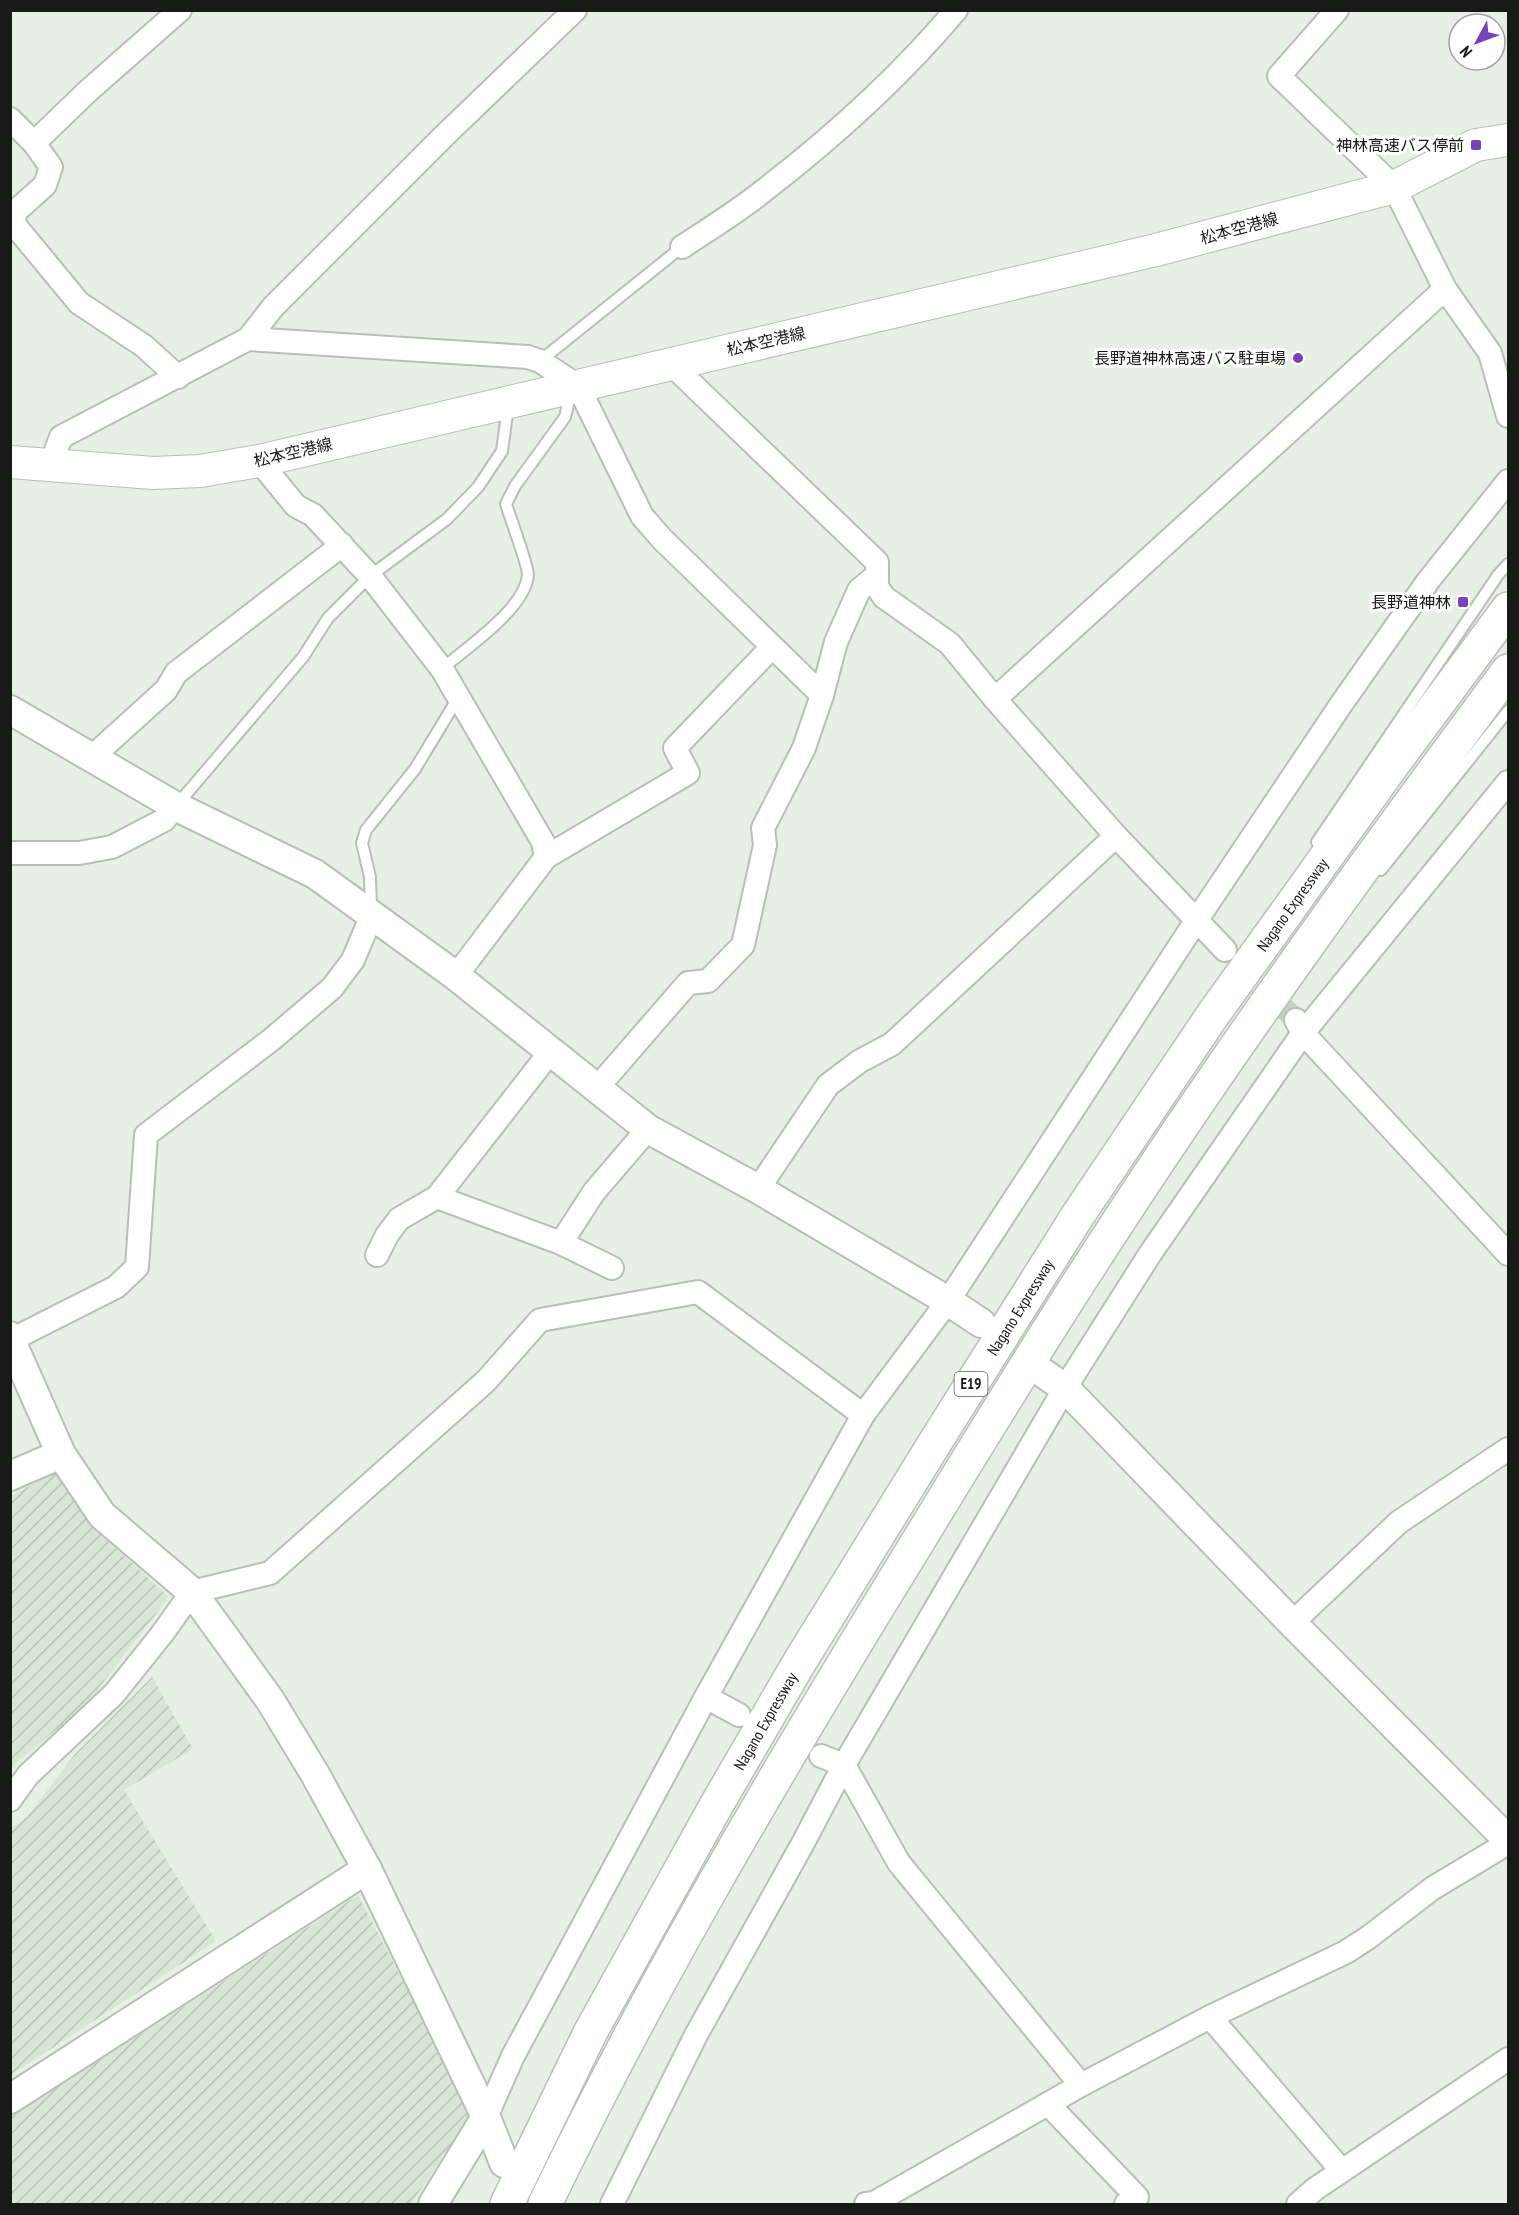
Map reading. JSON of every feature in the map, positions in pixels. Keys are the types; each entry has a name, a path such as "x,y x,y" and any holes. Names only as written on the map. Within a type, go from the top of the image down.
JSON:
{"highway":[{"name":"Nagano Expressway","path":"507,2205 602,2012 717,1804 799,1663 939,1436 1072,1225 1212,1016 1393,764 1509,609"},
{"name":"E19","path":"545,2205 622,2050 709,1894 832,1683 1090,1265 1214,1080 1423,786 1509,671"}],"main road":[{"name":"松本空港線","path":"10,462 153,473 200,471 259,461 1156,250 1394,187 1476,145 1509,140"}],"street":[{"path":"34,143 180,10"},
{"path":"50,466 62,437 248,339 273,307 436,144 575,10"},
{"path":"682,247 761,193 886,87 921,52 956,10"},
{"path":"1337,10 1280,76 1394,187 1445,289 1490,353 1509,416"},
{"path":"10,119 34,143 51,167 45,185 16,211 13,223 79,303 144,346 178,377"},
{"path":"995,699 1445,289"},
{"path":"248,339 528,357 540,361 575,387 642,516 662,539 822,695"},
{"path":"670,363 877,562 877,587 884,597 950,645 1116,836 1225,950"},
{"path":"259,461 296,506 313,515 370,576 442,669 543,842 546,857"},
{"path":"433,2205 486,2117 513,2056 706,1697 863,1415 948,1301 1196,921 1342,703 1428,581 1509,481"},
{"path":"92,758 166,690 176,673 342,545"},
{"path":"597,1088 688,983 708,981 743,945 765,845 763,828 804,748 822,695 836,642 859,590 876,576"},
{"path":"456,976 546,857 688,773 675,748 772,647"},
{"path":"10,710 176,806 315,873 456,976 648,1129 758,1189 948,1301 981,1323"},
{"path":"612,2205 696,2035 802,1845 1054,1380 1150,1254 1299,1026 1509,782"},
{"path":"10,853 79,853 112,847 164,820 176,806"},
{"path":"758,1189 828,1085 860,1062 892,1044 1116,836"},
{"path":"372,915 353,960 332,988 271,1040 146,1135 137,1267 116,1287 12,1343 62,1454 102,1515 192,1592 270,1700 315,1774 367,1869 486,2117 504,2163"},
{"path":"1299,1026 1509,1254"},
{"path":"377,1255 387,1235 399,1219 437,1197 551,1051"},
{"path":"561,1243 594,1192 648,1129"},
{"path":"437,1197 561,1243 612,1268"},
{"path":"10,1800 28,1775 114,1694 192,1592 270,1573 486,1381 540,1320 698,1292 863,1415"},
{"path":"871,2204 1081,2085 1210,2017 1346,1952 1433,1888 1509,1842 1054,1380"},
{"path":"1292,1623 1399,1522 1509,1449"},
{"path":"10,1476 62,1454"},
{"path":"706,1697 739,1715"},
{"path":"820,1756 844,1765 899,1863 1081,2085"},
{"path":"10,2099 367,1869"},
{"path":"1210,2017 1342,2171"},
{"path":"1298,2205 1315,2189 1509,2059"},
{"path":"1048,2104 1137,2197 1126,2205"}],"lane":[{"path":"540,361 682,247"},
{"path":"442,669 507,613 522,595 528,573 506,504 515,486 565,417 575,387"},
{"path":"176,806 303,657 328,618 370,576 447,519 478,488 502,451 508,401"},
{"path":"1311,851 1478,604 1509,564"},
{"path":"372,915 370,877 362,843 366,830 415,770 458,698"},
{"path":"1375,878 1509,711"},
{"path":"1212,1016 1251,943"},
{"path":"1214,1080 1284,999"}],"shaded area":[{"path":"55,1472 96,1530 169,1597 85,1706 11,1767 11,1496"},
{"path":"152,1677 193,1749 124,1790 216,1941 11,2075 11,1828 27,1817 75,1754"},
{"path":"358,1895 472,2113 411,2204 11,2204 11,2117"}],"tunnel":[{"path":"1236,961 1295,1019"}],"place":[{"name":"神林高速バス停前","path":"1476,145"},
{"name":"長野道神林高速バス駐車場","path":"1298,358"},
{"name":"長野道神林","path":"1463,602"}]}
